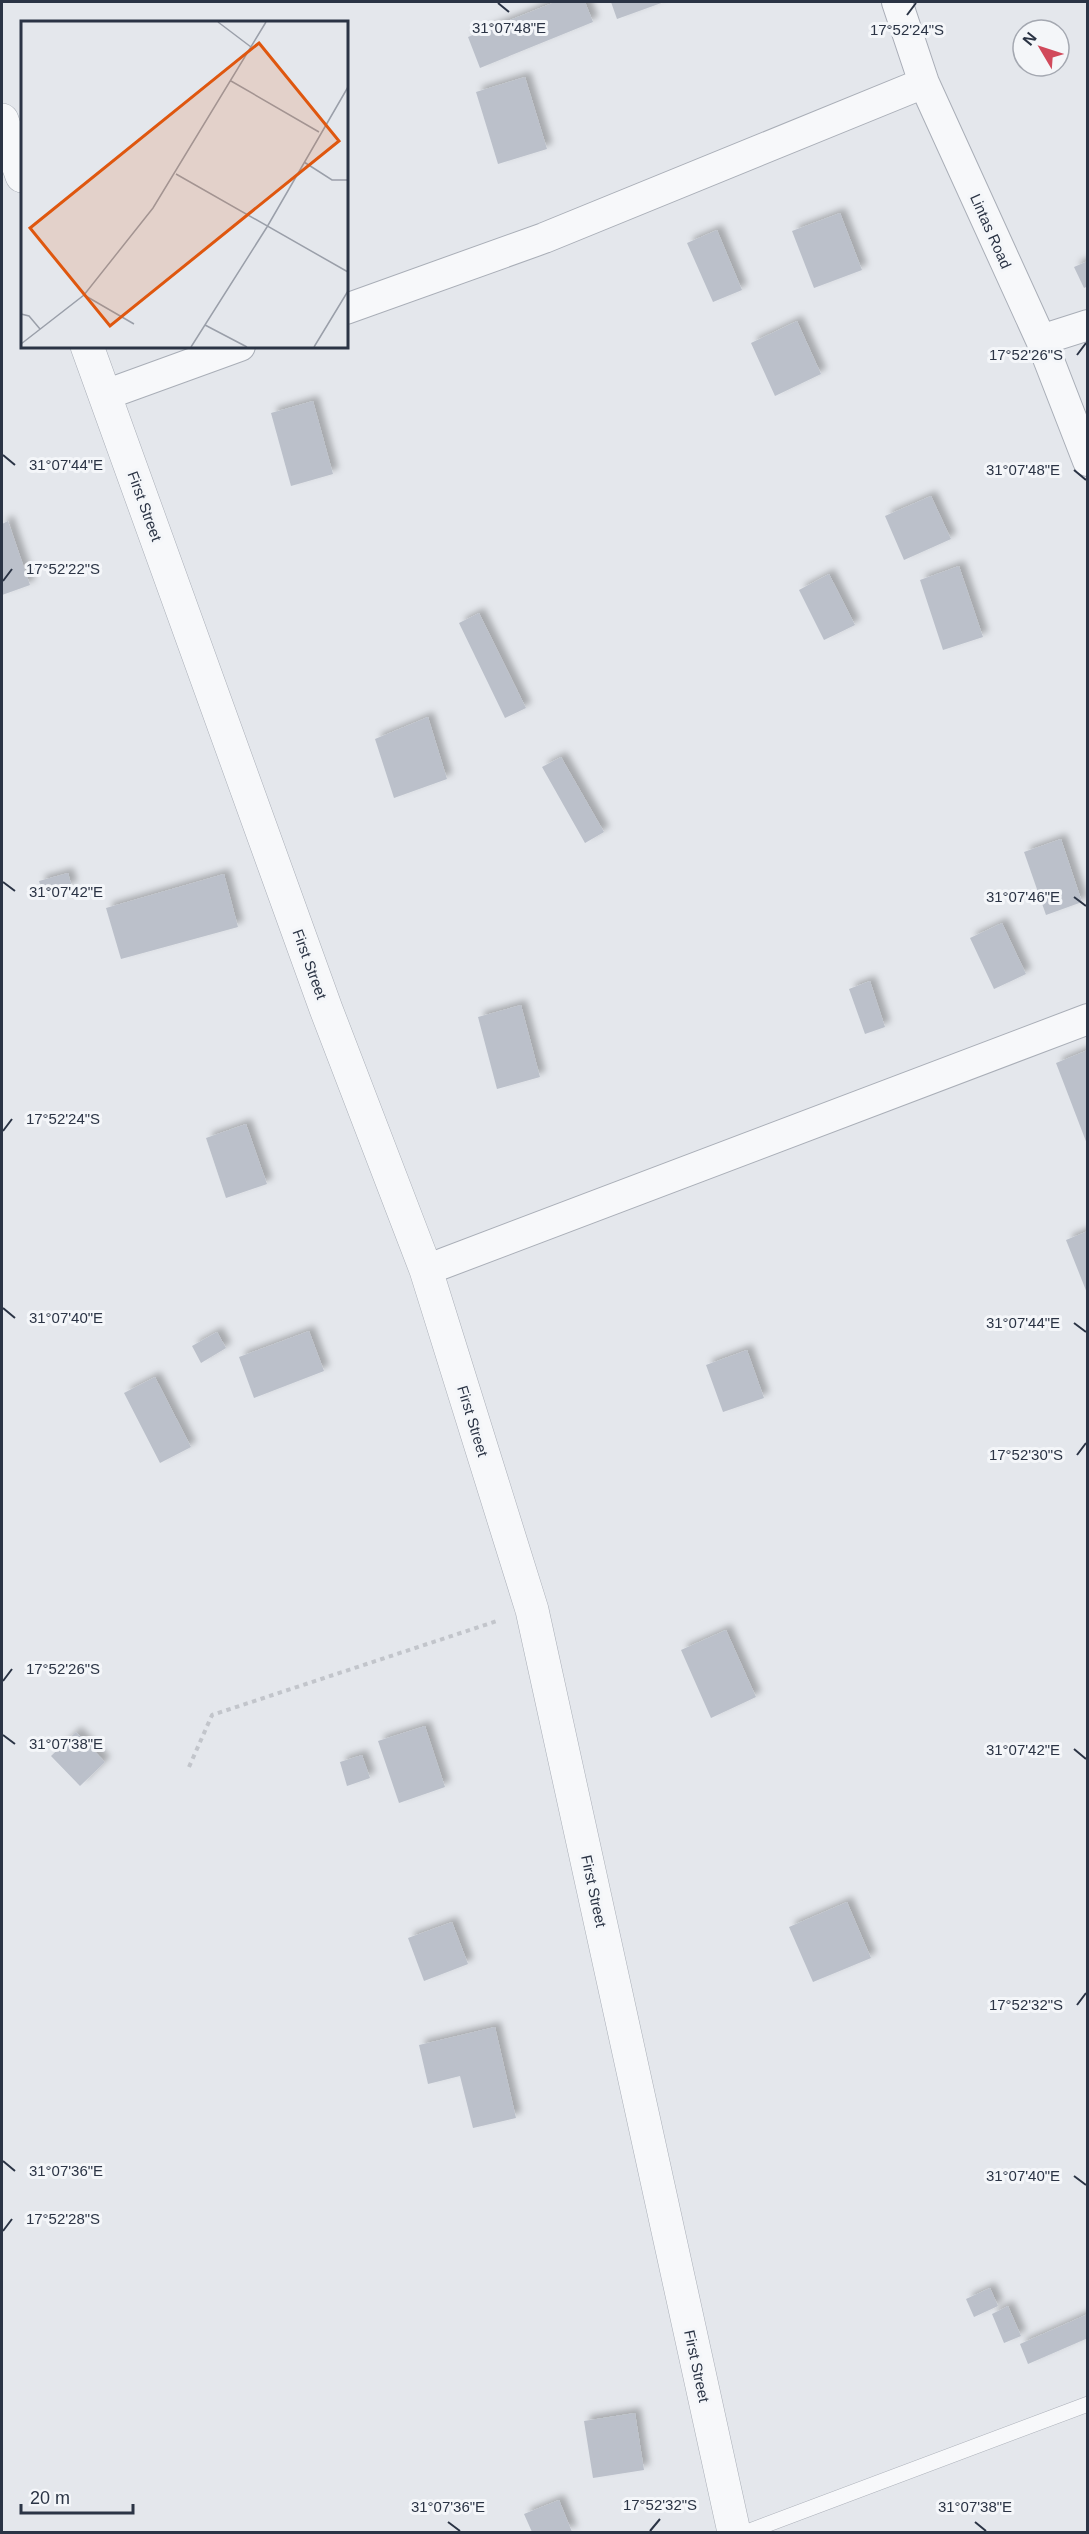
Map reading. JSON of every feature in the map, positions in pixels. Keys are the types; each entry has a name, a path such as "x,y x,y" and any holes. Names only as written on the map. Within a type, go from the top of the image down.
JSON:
{"street":[{"name":"Lintas Road","path":"897,2 924,83 1041,340 1088,461"},
{"path":"348,308 544,238 924,83"},
{"path":"2,120 21,173"},
{"path":"1041,340 1088,325"},
{"name":"First Street","path":"88,348 326,1009 426,1270 532,1610 734,2532"},
{"path":"105,395 234,348"},
{"path":"426,1270 1088,1019"}],"lane":[{"path":"747,2532 1088,2404"}],"path":[{"path":"189,1767 212,1715 532,1610"}],"building":[{"path":"555,2 585,2 593,22 480,68 468,37"},
{"path":"611,2 664,2 617,19"},
{"path":"525,77 547,149 498,164 476,92"},
{"path":"840,213 862,270 814,288 792,231"},
{"path":"717,230 742,290 713,302 687,243"},
{"path":"1088,261 1088,286 1084,288 1074,267"},
{"path":"797,321 821,374 775,396 751,343"},
{"path":"313,401 333,474 291,486 271,413"},
{"path":"931,496 951,539 904,560 885,516"},
{"path":"8,521 30,585 2,595 2,524"},
{"path":"959,566 983,637 943,650 920,580"},
{"path":"829,574 855,625 824,640 799,590"},
{"path":"479,613 526,708 505,718 459,623"},
{"path":"428,717 447,779 394,798 375,739"},
{"path":"561,757 604,832 585,843 542,767"},
{"path":"1061,839 1082,902 1046,915 1024,852"},
{"path":"68,873 72,887 43,895 39,881"},
{"path":"224,874 238,927 121,959 106,908"},
{"path":"1002,923 1026,974 994,989 970,938"},
{"path":"870,981 885,1027 865,1034 849,989"},
{"path":"521,1005 540,1077 497,1089 478,1017"},
{"path":"1088,1050 1088,1144 1087,1144 1056,1063"},
{"path":"246,1124 267,1184 226,1198 206,1138"},
{"path":"1088,1231 1088,1293 1087,1293 1066,1240"},
{"path":"309,1331 324,1371 254,1398 239,1357"},
{"path":"217,1332 226,1348 201,1363 192,1346"},
{"path":"747,1350 764,1398 723,1412 706,1365"},
{"path":"155,1377 191,1447 160,1463 124,1393"},
{"path":"726,1630 756,1697 711,1718 681,1650"},
{"path":"425,1726 445,1787 399,1803 378,1741"},
{"path":"76,1732 105,1762 80,1786 51,1756"},
{"path":"362,1755 370,1778 347,1786 340,1762"},
{"path":"847,1902 871,1958 813,1982 789,1927"},
{"path":"452,1922 468,1964 424,1981 408,1938"},
{"path":"495,2027 516,2118 473,2128 460,2076 428,2084 419,2045"},
{"path":"990,2288 998,2306 974,2317 966,2299"},
{"path":"1008,2306 1021,2336 1004,2343 992,2314"},
{"path":"1088,2314 1088,2338 1028,2364 1020,2344"},
{"path":"635,2413 644,2470 593,2478 584,2421"},
{"path":"559,2500 572,2532 532,2532 524,2514"}]}
